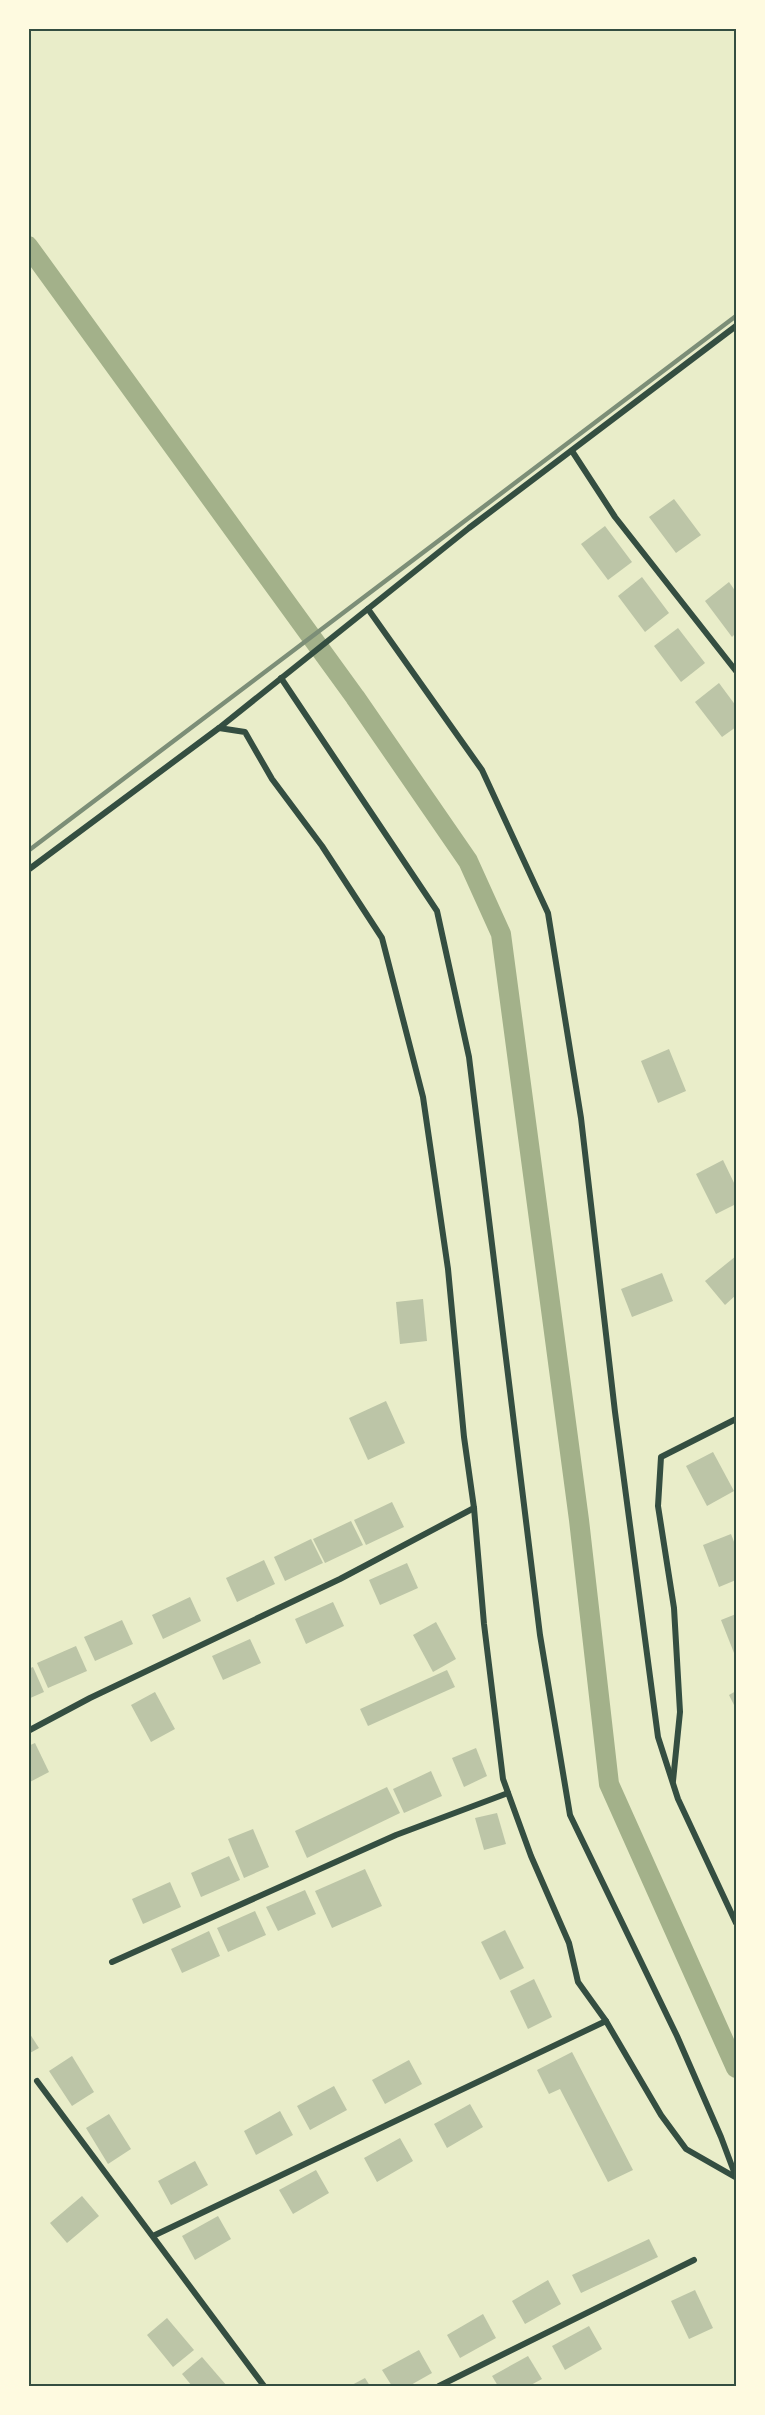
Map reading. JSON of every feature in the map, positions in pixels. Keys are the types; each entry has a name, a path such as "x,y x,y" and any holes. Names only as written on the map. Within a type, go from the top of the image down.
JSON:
{"street":[{"path":"28,870 219,728 469,528 736,326"},
{"path":"572,451 615,518 736,671"},
{"path":"368,609 482,770 548,913 581,1118 615,1412 658,1737 678,1798 736,1923"},
{"path":"281,678 437,911 469,1057 540,1635 570,1815 677,2036 721,2137 736,2178"},
{"path":"219,728 245,732 272,779 322,846 382,938 423,1097 448,1269 484,1624 503,1779 531,1856 569,1943 578,1982 606,2020 661,2115 686,2149 736,2178"},
{"path":"673,1783 680,1712 674,1608 658,1506 661,1457 736,1419"},
{"path":"28,1731 90,1698 340,1579 474,1508"},
{"path":"112,1962 396,1835 508,1792"},
{"path":"153,2236 606,2020"},
{"path":"37,2081 264,2386"},
{"path":"439,2386 694,2260"}],"building":[{"path":"674,499 701,535 676,553 649,517"},
{"path":"605,526 632,562 608,580 581,544"},
{"path":"642,577 669,613 645,632 618,596"},
{"path":"729,582 736,592 736,633 732,637 705,601"},
{"path":"678,628 705,663 681,682 654,646"},
{"path":"719,683 736,706 736,727 722,737 695,702"},
{"path":"669,1049 686,1091 658,1103 641,1061"},
{"path":"723,1160 736,1187 736,1204 716,1214 696,1174"},
{"path":"736,1256 736,1295 725,1305 705,1281"},
{"path":"662,1273 673,1301 632,1317 621,1289"},
{"path":"423,1299 427,1341 400,1344 396,1302"},
{"path":"386,1401 405,1443 368,1460 349,1418"},
{"path":"713,1452 734,1491 707,1506 686,1466"},
{"path":"392,1502 404,1527 366,1545 354,1520"},
{"path":"351,1521 363,1545 325,1563 313,1539"},
{"path":"731,1534 736,1547 736,1580 719,1587 703,1545"},
{"path":"311,1539 323,1563 285,1581 274,1557"},
{"path":"264,1560 275,1584 237,1602 226,1578"},
{"path":"407,1563 418,1588 380,1605 369,1580"},
{"path":"190,1597 201,1621 163,1639 152,1615"},
{"path":"333,1602 344,1626 306,1644 295,1619"},
{"path":"736,1614 736,1658 721,1620"},
{"path":"122,1620 133,1644 95,1661 84,1637"},
{"path":"436,1622 456,1659 433,1672 413,1635"},
{"path":"250,1639 261,1663 223,1680 212,1656"},
{"path":"76,1646 87,1671 48,1688 37,1663"},
{"path":"33,1667 44,1692 28,1699 28,1669"},
{"path":"447,1670 455,1687 368,1726 360,1709"},
{"path":"736,1691 736,1709 729,1695"},
{"path":"155,1692 175,1729 151,1742 131,1705"},
{"path":"35,1743 49,1772 28,1783 28,1746"},
{"path":"476,1748 487,1776 464,1787 452,1758"},
{"path":"431,1771 442,1796 404,1813 393,1789"},
{"path":"387,1787 400,1813 307,1858 295,1831"},
{"path":"497,1813 506,1844 484,1850 475,1818"},
{"path":"253,1829 269,1867 244,1878 228,1839"},
{"path":"229,1856 240,1880 201,1897 191,1873"},
{"path":"365,1869 382,1906 332,1928 315,1891"},
{"path":"170,1882 181,1907 143,1924 132,1899"},
{"path":"305,1890 316,1914 278,1931 266,1907"},
{"path":"255,1911 266,1935 228,1952 217,1928"},
{"path":"505,1930 524,1968 500,1980 481,1942"},
{"path":"209,1931 220,1956 182,1973 171,1949"},
{"path":"534,1979 552,2017 528,2029 510,1991"},
{"path":"28,2031 39,2048 28,2054"},
{"path":"572,2052 633,2170 608,2182 560,2089 549,2094 537,2070"},
{"path":"72,2056 94,2092 72,2106 49,2071"},
{"path":"409,2060 422,2084 385,2104 372,2080"},
{"path":"334,2086 347,2110 310,2130 297,2106"},
{"path":"470,2104 483,2127 447,2148 434,2124"},
{"path":"280,2111 293,2135 256,2155 244,2131"},
{"path":"109,2114 131,2149 108,2164 86,2128"},
{"path":"400,2138 413,2161 377,2182 364,2158"},
{"path":"195,2161 208,2185 171,2205 158,2181"},
{"path":"316,2170 329,2193 293,2214 279,2190"},
{"path":"82,2196 99,2216 67,2243 50,2223"},
{"path":"218,2216 231,2239 195,2260 182,2236"},
{"path":"649,2239 658,2257 581,2293 572,2275"},
{"path":"548,2280 561,2304 525,2324 512,2301"},
{"path":"695,2290 713,2328 689,2339 671,2301"},
{"path":"483,2314 496,2338 460,2358 447,2335"},
{"path":"167,2318 194,2350 173,2367 147,2335"},
{"path":"589,2326 602,2349 565,2370 552,2346"},
{"path":"419,2350 432,2373 409,2386 392,2386 382,2370"},
{"path":"528,2356 542,2379 529,2386 498,2386 492,2376"},
{"path":"202,2357 227,2386 192,2386 182,2374"},
{"path":"365,2378 370,2386 350,2386"}],"waterway":[{"path":"28,246 355,697 468,861 501,934 579,1520 609,1784 736,2068"}],"railway":[{"path":"28,851 736,316"}]}
